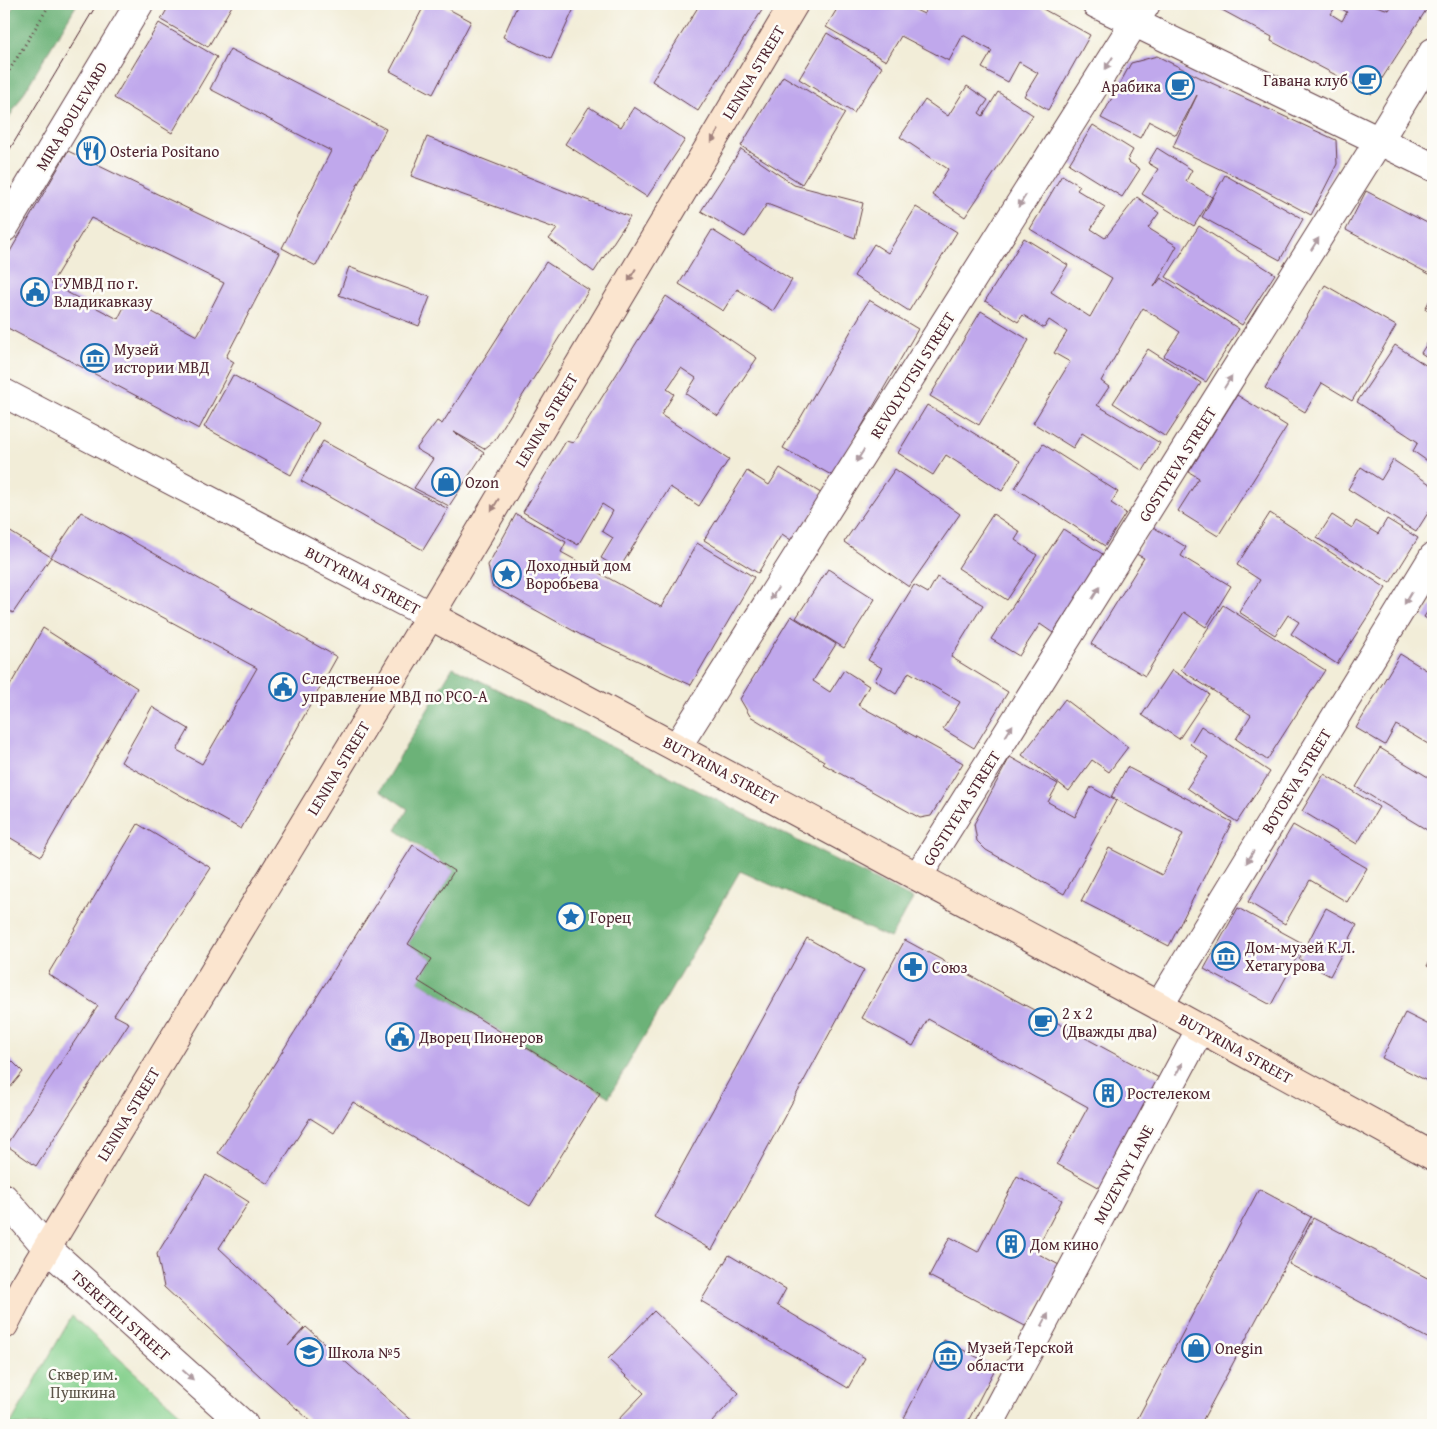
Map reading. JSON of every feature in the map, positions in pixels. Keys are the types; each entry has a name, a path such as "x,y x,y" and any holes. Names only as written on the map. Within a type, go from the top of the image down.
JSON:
{"main road":[{"name":"LENINA STREET","path":"4,1324 24,1286 430,615 794,4"},
{"name":"BUTYRINA STREET","path":"430,615 1201,1028 1433,1156"}],"street":[{"name":"MIRA BOULEVARD","path":"4,228 139,4"},
{"path":"1096,4 1141,13 1379,141 1433,167"},
{"name":"REVOLYUTSII STREET","path":"677,747 1141,13"},
{"name":"GOSTIYEVA STREET","path":"918,876 1433,52"},
{"name":"BUTYRINA STREET","path":"4,392 430,615"},
{"name":"BOTOEVA STREET","path":"1160,1006 1433,557"},
{"name":"MUZEYNY LANE","path":"989,1425 1201,1028"},
{"name":"TSERETELI STREET","path":"4,1198 48,1248 244,1425"}],"path":[{"path":"4,79 50,4"}],"green space":[{"path":"15,4 77,4 4,126 4,21"},
{"path":"453,667 913,899 890,938 740,871 609,1097 418,981 432,959 408,944 454,871 396,830 408,809 380,790"},
{"name":"Сквер им. Пушкина","path":"72,1316 193,1425 10,1425"}],"building":[{"path":"170,4 233,4 208,47 161,20"},
{"path":"425,4 439,4 471,21 433,94 390,71"},
{"path":"518,4 576,4 551,59 503,37"},
{"path":"700,4 766,4 698,111 652,81"},
{"path":"840,4 903,4 924,14 929,4 1034,4 1090,35 1048,110 1024,96 1038,73 1019,62 1008,82 982,68 992,51 963,35 949,61 901,36 886,61 826,27"},
{"path":"1211,4 1370,4 1389,10 1393,4 1430,4 1372,94 1271,41 1272,37","holes":["1336,6 1347,12 1342,21 1331,14"]},
{"path":"159,23 217,57 172,133 114,98"},
{"path":"827,33 882,67 854,113 799,79"},
{"path":"230,49 386,129 316,266 282,248 331,151 210,89"},
{"path":"1157,56 1336,140 1337,164 1311,215 1264,190 1173,147 1197,95 1176,135 1149,121 1140,138 1101,118 1131,63"},
{"path":"783,76 845,113 802,184 741,146"},
{"path":"967,86 988,100 979,113 983,116 998,92 1033,115 965,217 932,195 948,169 900,137 925,100 948,116"},
{"path":"589,107 621,127 634,107 685,140 647,197 565,144"},
{"path":"1093,125 1133,150 1127,161 1140,169 1122,197 1069,164"},
{"path":"427,137 630,217 594,272 549,239 557,229 411,176"},
{"path":"1157,148 1192,170 1186,181 1212,197 1194,226 1142,194 1158,169 1148,163"},
{"path":"741,149 794,185 863,203 855,238 767,204 745,237 701,211"},
{"name":"ГУМВД по г. Владикавказу","path":"68,151 280,253 226,357 234,362 199,429 4,326 4,262","holes":["91,218 224,283 197,336 128,299 118,319 51,284"]},
{"path":"1062,175 1080,186 1077,190 1105,207 1091,229 1105,238 1137,197 1159,213 1148,228 1177,246 1154,287 1161,278 1239,329 1206,382 1164,356 1180,332 1143,308 1101,381 1109,387 1097,405 1160,443 1143,471 1082,433 1073,448 1033,423 1070,362 1054,353 1067,332 1049,320 1044,328 1023,315 1018,322 985,301 1024,238 1068,265 1051,292 1090,317 1112,278 1030,229"},
{"path":"1225,175 1303,219 1280,260 1202,217"},
{"path":"1366,191 1433,226 1433,276 1346,230"},
{"path":"916,207 957,232 909,311 854,276 874,244 888,253"},
{"path":"1199,226 1275,274 1242,325 1166,277"},
{"path":"712,230 792,280 773,311 737,289 723,311 679,284"},
{"path":"546,262 589,290 494,441 484,449 454,432 484,453 449,506 414,488 433,459 416,449 437,421 442,424"},
{"path":"349,267 430,297 419,326 339,295"},
{"path":"1325,285 1396,326 1352,401 1322,383 1305,412 1265,388"},
{"path":"1433,294 1433,313 1425,309"},
{"path":"666,296 757,358 718,416 686,394 696,378 681,368 667,389 674,394 661,415 729,459 699,506 670,487 619,569 601,558 613,538 602,531 613,511 602,504 578,545 523,512 566,441 573,443"},
{"path":"869,300 918,329 833,476 783,448"},
{"path":"981,311 1029,340 979,425 930,396"},
{"path":"1433,334 1433,361 1421,353"},
{"path":"1395,345 1433,370 1433,465 1413,451 1418,442 1357,402"},
{"path":"1148,349 1201,383 1166,437 1113,403"},
{"path":"233,375 319,423 291,475 204,427"},
{"path":"1237,395 1287,426 1218,536 1178,511 1199,478 1189,472"},
{"path":"927,405 1020,461 1002,491 946,455 933,475 898,453"},
{"path":"323,441 448,509 423,550 301,481"},
{"path":"1043,444 1118,492 1111,503 1126,513 1105,546 1015,488"},
{"path":"1393,460 1433,486 1433,505 1416,532 1348,489 1361,467 1381,480"},
{"path":"780,468 824,495 794,542 782,534 758,573 704,540 747,471 769,485"},
{"path":"895,469 960,514 909,587 844,542"},
{"name":"Следственное управление МВД по РСО-А","path":"81,512 337,657 241,829 121,762 152,707 189,729 177,750 202,764 257,668 51,557"},
{"path":"1270,513 1386,588 1337,664 1291,634 1299,622 1288,615 1275,635 1239,612 1260,580 1237,565"},
{"path":"516,514 566,542 561,552 661,607 697,543 754,577 691,685 581,635 492,586 488,565"},
{"path":"993,514 1020,532 1015,540 1037,555 1007,600 958,568"},
{"path":"1332,515 1352,528 1356,521 1378,534 1387,519 1418,538 1390,583 1317,538"},
{"path":"1153,527 1186,547 1181,556 1231,586 1206,627 1184,612 1145,676 1091,644 1144,558 1136,554"},
{"path":"4,528 51,557 13,613 4,607"},
{"path":"1063,529 1104,555 1053,633 1040,624 1019,656 991,639"},
{"path":"828,569 875,599 844,648 796,618"},
{"path":"937,577 983,605 951,657 1008,692 974,748 943,729 960,702 909,672 896,694 875,680 882,668 868,660 914,585 928,593"},
{"path":"1433,603 1433,623 1424,617"},
{"path":"1223,605 1325,670 1267,760 1236,739 1251,715 1181,670"},
{"path":"791,616 836,644 813,681 830,692 844,670 869,686 858,705 963,763 931,816 920,818 823,764 824,761 750,716 740,699"},
{"path":"43,628 137,688 41,856 4,834 4,696"},
{"path":"1400,654 1433,674 1433,747 1396,725 1385,745 1356,728"},
{"path":"1172,670 1209,694 1179,739 1142,715"},
{"path":"1065,699 1128,747 1109,772 1092,760 1069,791 1022,755"},
{"path":"1201,726 1270,772 1237,822 1187,788 1208,757 1190,744"},
{"path":"1380,748 1433,780 1432,833 1356,787"},
{"path":"1010,757 1058,784 1048,802 1075,817 1091,787 1116,801 1064,894 986,850 977,841 974,824"},
{"path":"1127,767 1232,822 1169,946 1081,901 1109,848 1162,875 1183,834 1111,797"},
{"path":"1324,774 1379,807 1357,844 1302,811"},
{"path":"138,824 211,868 114,1015 129,1023 36,1166 6,1145 98,1006 48,974"},
{"path":"1293,825 1367,868 1347,902 1310,880 1285,924 1248,902"},
{"name":"Дворец Пионеров","path":"413,845 454,871 408,944 432,959 418,981 600,1093 530,1206 353,1102 334,1133 310,1118 268,1184 218,1153"},
{"path":"1238,908 1304,944 1271,1005 1204,969"},
{"path":"1326,908 1357,925 1330,976 1299,959"},
{"path":"807,938 864,970 712,1250 654,1217"},
{"path":"905,940 1161,1079 1102,1189 1057,1164 1088,1107 928,1019 913,1046 862,1018"},
{"path":"1433,955 1433,969 1427,966"},
{"path":"1405,1013 1433,1027 1433,1084 1382,1058"},
{"path":"4,1053 23,1072 4,1095"},
{"path":"206,1175 249,1202 219,1248 304,1328 288,1346 306,1327 417,1425 315,1425 164,1287 157,1254"},
{"name":"Дом кино","path":"1017,1176 1062,1200 1035,1252 1059,1265 1027,1327 929,1276 950,1237 978,1252"},
{"path":"1259,1189 1311,1217 1200,1425 1134,1425"},
{"path":"1313,1218 1433,1281 1433,1341 1289,1264"},
{"path":"729,1255 786,1289 777,1305 865,1358 848,1388 701,1301"},
{"path":"654,1311 739,1393 709,1425 613,1425 644,1393 608,1359"},
{"path":"944,1340 996,1367 966,1425 919,1425 904,1418"}],"tram line":[{"path":"4,159 97,4"}],"place":[{"name":"Гавана клуб","path":"1367,80"},
{"name":"Арабика","path":"1180,86"},
{"name":"Osteria Positano","path":"91,151"},
{"name":"ГУМВД по г. Владикавказу","path":"35,292"},
{"name":"Музей истории МВД","path":"95,358"},
{"name":"Ozon","path":"446,482"},
{"name":"Доходный дом Воробьева","path":"507,574"},
{"name":"Следственное управление МВД по РСО-А","path":"283,687"},
{"name":"Горец","path":"571,917"},
{"name":"Дом-музей К.Л. Хетагурова","path":"1226,956"},
{"name":"Союз","path":"913,967"},
{"name":"2 х 2 (Дважды два)","path":"1043,1022"},
{"name":"Дворец Пионеров","path":"400,1037"},
{"name":"Ростелеком","path":"1108,1093"},
{"name":"Дом кино","path":"1011,1244"},
{"name":"Onegin","path":"1196,1348"},
{"name":"Школа №5","path":"309,1352"},
{"name":"Музей Терской области","path":"948,1356"}]}
